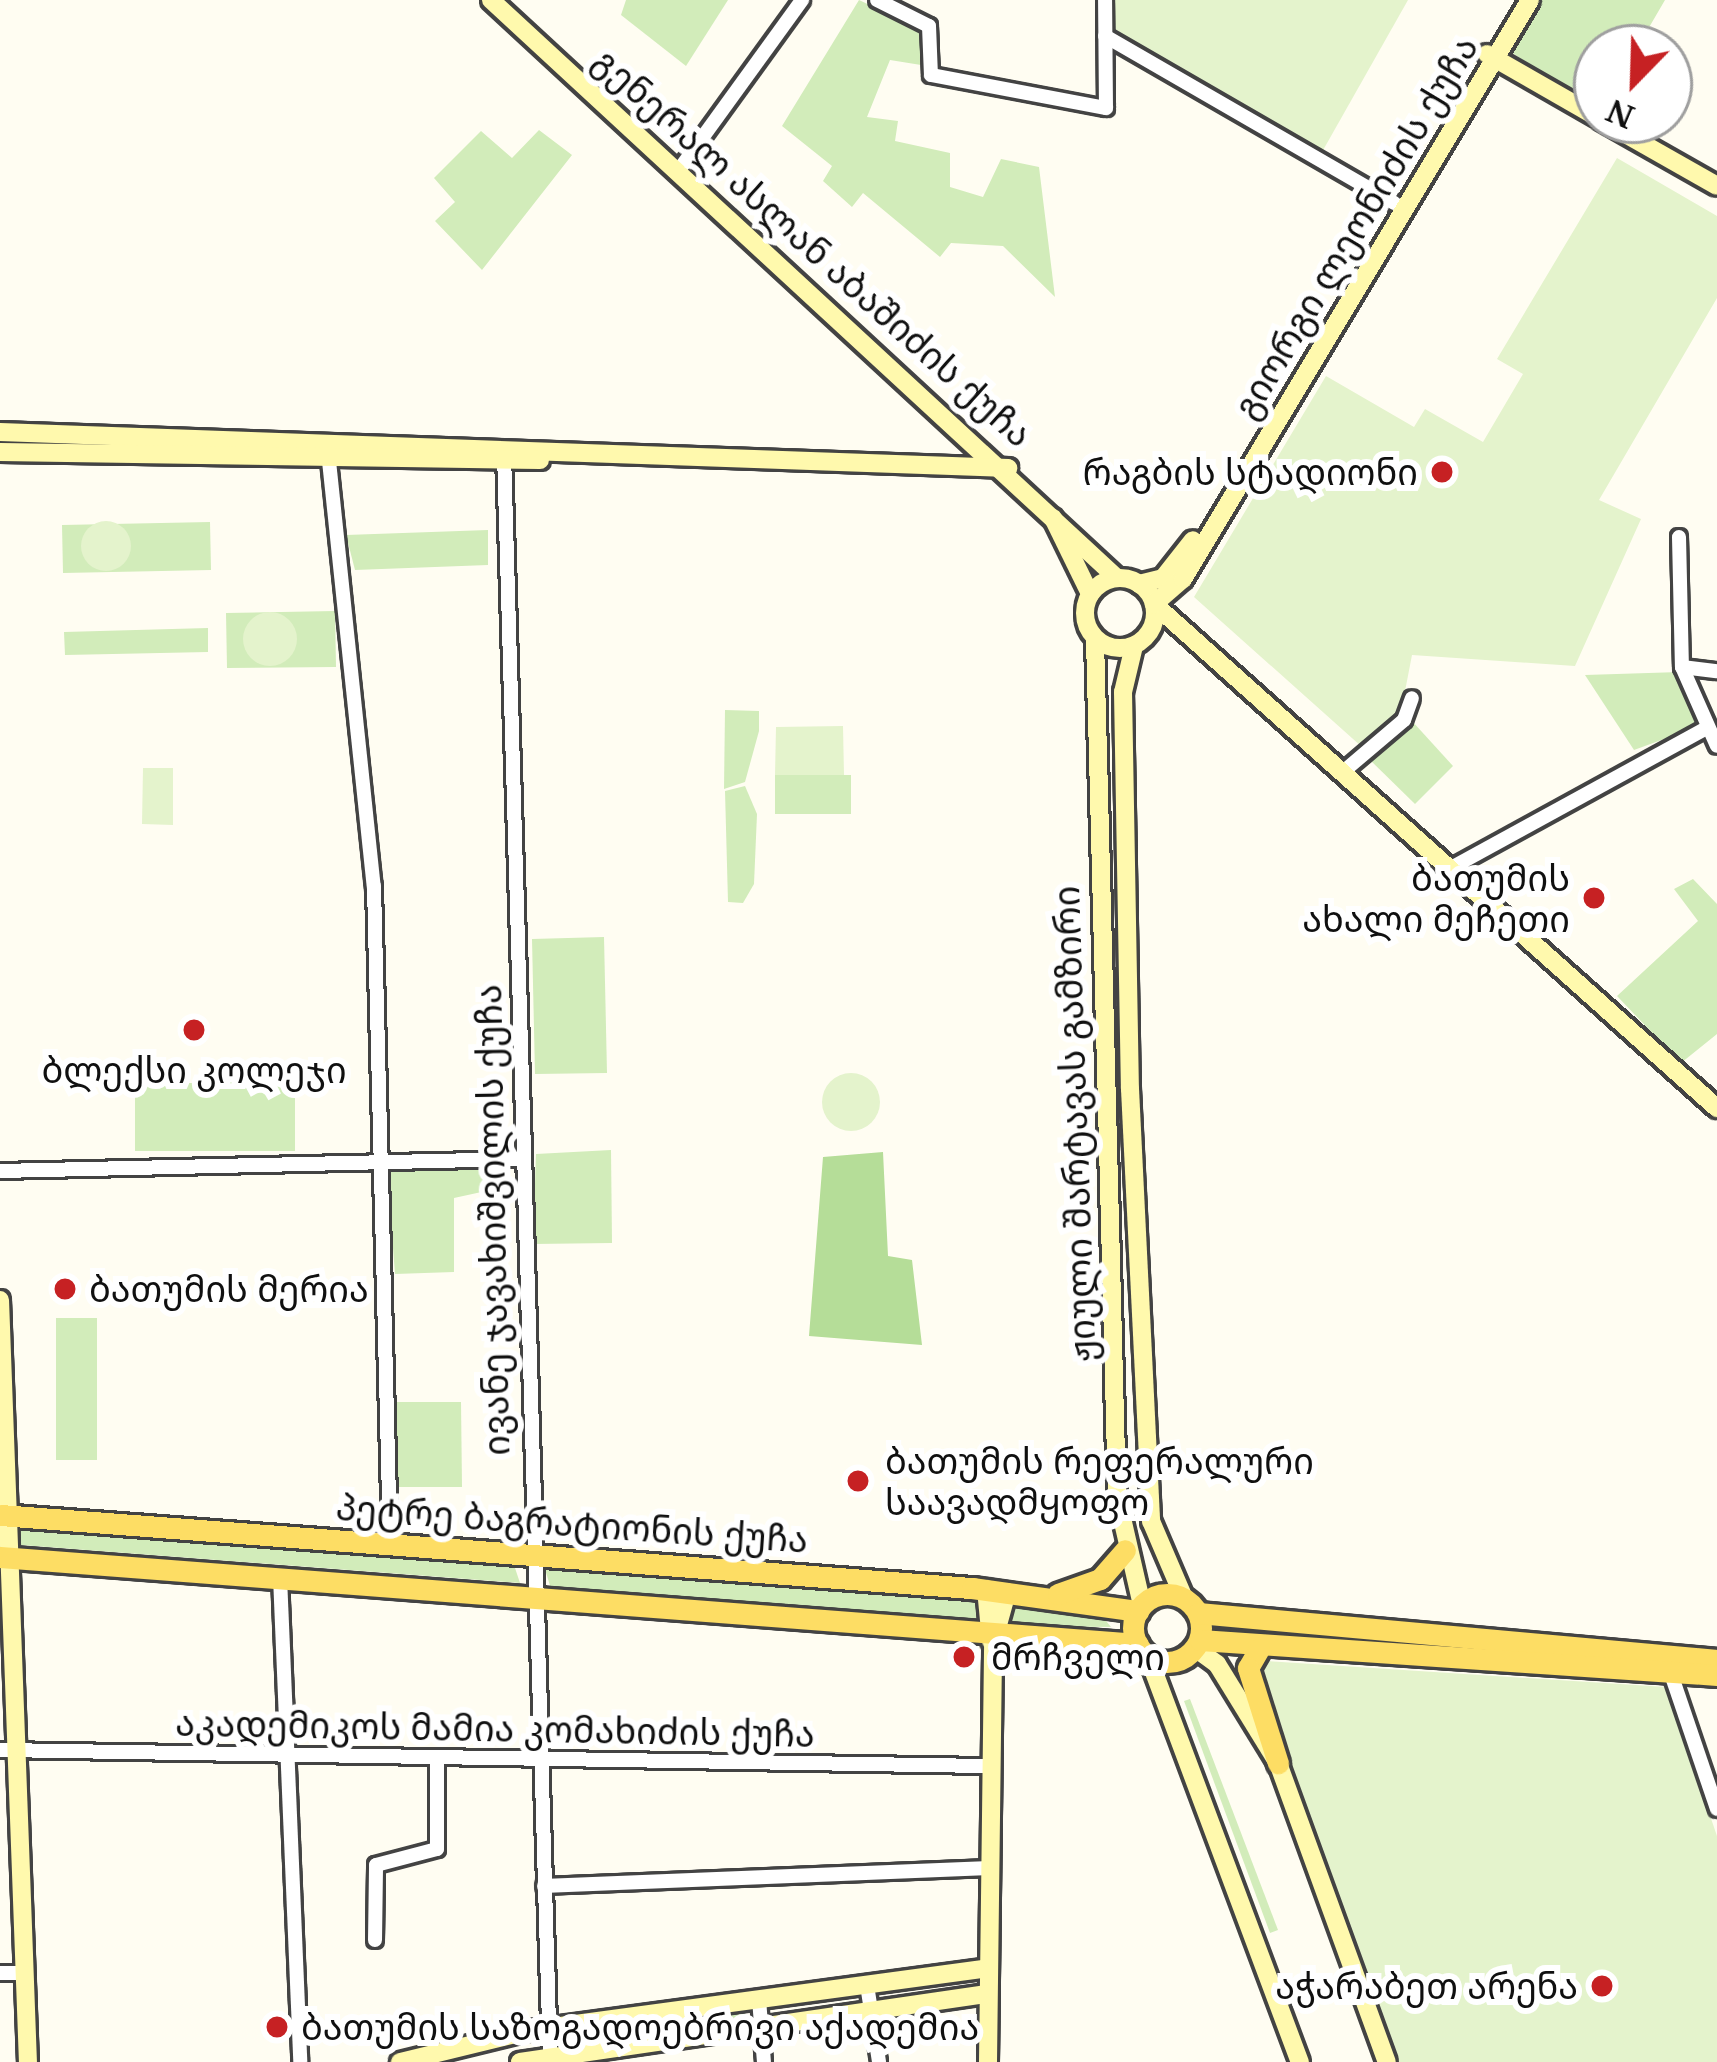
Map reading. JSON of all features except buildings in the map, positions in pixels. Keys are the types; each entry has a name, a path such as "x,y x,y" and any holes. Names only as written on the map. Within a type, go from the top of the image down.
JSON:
{"main road":[{"name":"პეტრე ბაგრატიონის ქუჩა","path":"3,1515 996,1590 1140,1608 1191,1605"},
{"path":"1034,1596 1078,1590 1125,1550"},
{"name":"პეტრე ბაგრატიონის ქუჩა","path":"3,1557 993,1636 1143,1650 1174,1662 1197,1644"},
{"path":"1717,1660 1669,1668 1197,1644 1191,1605 1669,1668 1717,1675"},
{"path":"1140,1608 1143,1650"},
{"path":"1259,1649 1248,1668 1278,1763"}],"street":[{"name":"გენერალ ასლან აბაშიძის ქუჩა","path":"491,0 1037,494 1117,578"},
{"path":"679,170 802,0"},
{"path":"877,0 929,26 932,75 1106,108 1105,0"},
{"name":"გიორგი ლეონიძის ქუჩა","path":"1154,604 1183,579 1490,56 1516,0"},
{"name":"გიორგი ლეონიძის ქუჩა","path":"1139,584 1163,578 1185,552 1394,203 1530,0"},
{"path":"1105,36 1394,203"},
{"path":"1490,56 1573,104"},
{"path":"1643,144 1717,186"},
{"path":"0,432 504,456 1008,468"},
{"path":"0,452 329,460 504,456"},
{"name":"ივანე ჯავახიშვილის ქუჩა","path":"504,456 530,1596 549,2059"},
{"path":"329,460 372,849 390,1542"},
{"name":"გენერალ ასლან აბაშიძის ქუჩა","path":"1037,494 1090,594"},
{"path":"1679,537 1682,668 1717,746"},
{"path":"1220,660 1163,626 1134,646 1095,639 1090,594 1117,578 1139,584 1154,604 1220,660 1717,1108"},
{"path":"1151,631 1154,604"},
{"name":"ჟიული შარტავას გამზირი","path":"1095,639 1125,1550 1140,1608"},
{"name":"ჟიული შარტავას გამზირი","path":"1134,646 1123,692 1150,1522 1191,1605"},
{"path":"1682,668 1717,670"},
{"path":"1344,772 1404,720 1412,698"},
{"path":"1451,868 1707,728"},
{"path":"0,1171 520,1159"},
{"path":"0,1300 7,1750 28,2062"},
{"path":"280,1577 299,2062"},
{"path":"988,2062 988,1766 996,1590"},
{"path":"1197,1644 1217,1664 1278,1763 1387,2062"},
{"path":"1143,1650 1300,2062"},
{"path":"1669,1668 1717,1809"},
{"name":"აკადემიკოს მამია კომახიძის ქუჩა","path":"7,1750 988,1766"},
{"path":"375,1940 376,1865 437,1849 437,1757"},
{"path":"544,1886 989,1868"},
{"path":"400,2062 548,2028 987,1968"},
{"path":"0,1973 24,1973"},
{"path":"867,1985 879,2062"},
{"path":"520,2062 987,1994"},
{"path":"759,2000 764,2062"}],"green space":[{"path":"626,0 728,0 686,66 621,15"},
{"path":"859,0 927,32 921,65 890,60 867,117 898,121 895,141 950,153 950,187 983,197 1001,159 1039,167 1055,297 1003,246 951,243 940,257 863,193 852,207 823,181 832,166 782,126"},
{"path":"1114,0 1408,0 1322,152 1114,33"},
{"path":"1536,0 1665,0 1651,24 1573,24 1573,93 1511,52"},
{"path":"539,130 572,155 482,270 435,221 455,202 434,178 481,131 512,158"},
{"name":"რაგბის სტადიონი","path":"1617,158 1717,216 1717,298 1599,500 1641,519 1575,666 1412,655 1400,717 1362,747 1194,597 1326,376 1414,427 1425,409 1483,442 1523,374 1497,359"},
{"path":"106,521 124,528 131,546 124,564 106,571 88,564 81,546 88,528"},
{"path":"210,522 211,570 63,573 62,525"},
{"path":"488,530 488,565 355,570 346,535"},
{"path":"335,611 336,667 227,668 226,613"},
{"path":"270,612 289,620 297,639 289,658 270,666 251,658 243,639 251,620"},
{"path":"208,628 208,652 65,655 64,632"},
{"path":"1680,672 1697,727 1634,750 1585,675"},
{"path":"725,710 759,711 759,731 745,782 724,789"},
{"path":"1412,721 1453,766 1415,804 1368,758"},
{"path":"843,726 844,775 775,775 776,727"},
{"path":"143,768 173,768 173,825 142,824"},
{"path":"775,775 851,775 851,814 775,814"},
{"path":"745,786 757,814 754,884 743,903 728,902 725,791"},
{"path":"1693,879 1717,904 1717,1034 1681,1063 1617,996 1698,921 1674,889"},
{"path":"604,937 607,1073 535,1074 532,939"},
{"path":"220,1063 295,1063 295,1151 135,1151 135,1083 220,1083"},
{"path":"851,1073 871,1082 880,1102 871,1122 851,1131 831,1122 822,1102 831,1082"},
{"path":"611,1150 612,1243 533,1244 536,1154"},
{"path":"883,1152 888,1256 912,1260 922,1345 809,1336 823,1157"},
{"path":"508,1166 509,1186 454,1198 454,1272 395,1274 387,1170"},
{"path":"56,1318 97,1318 97,1460 56,1460"},
{"path":"388,1402 461,1402 462,1487 389,1487"},
{"path":"19,1527 513,1562 520,1583 21,1545"},
{"path":"544,1566 976,1597 978,1620 551,1589"},
{"path":"1013,1603 1102,1616 1111,1627 1012,1626"},
{"path":"1267,1661 1666,1687 1717,1836 1717,2062 1395,2062 1253,1676"},
{"path":"1190,1699 1278,1930 1270,1933 1184,1701"},
{"path":"744,2006 746,2023 574,2045 567,2037"}],"place":[{"name":"რაგბის სტადიონი","path":"1442,472"},
{"name":"ბათუმის ახალი მეჩეთი","path":"1594,898"},
{"name":"ბლექსი კოლეჯი","path":"194,1030"},
{"name":"ბათუმის მერია","path":"65,1289"},
{"name":"ბათუმის რეფერალური საავადმყოფო","path":"858,1481"},
{"name":"მრჩველი","path":"964,1657"},
{"name":"აჭარაბეთ არენა","path":"1602,1986"},
{"name":"ბათუმის საზოგადოებრივი აქადემია","path":"277,2027"}]}
